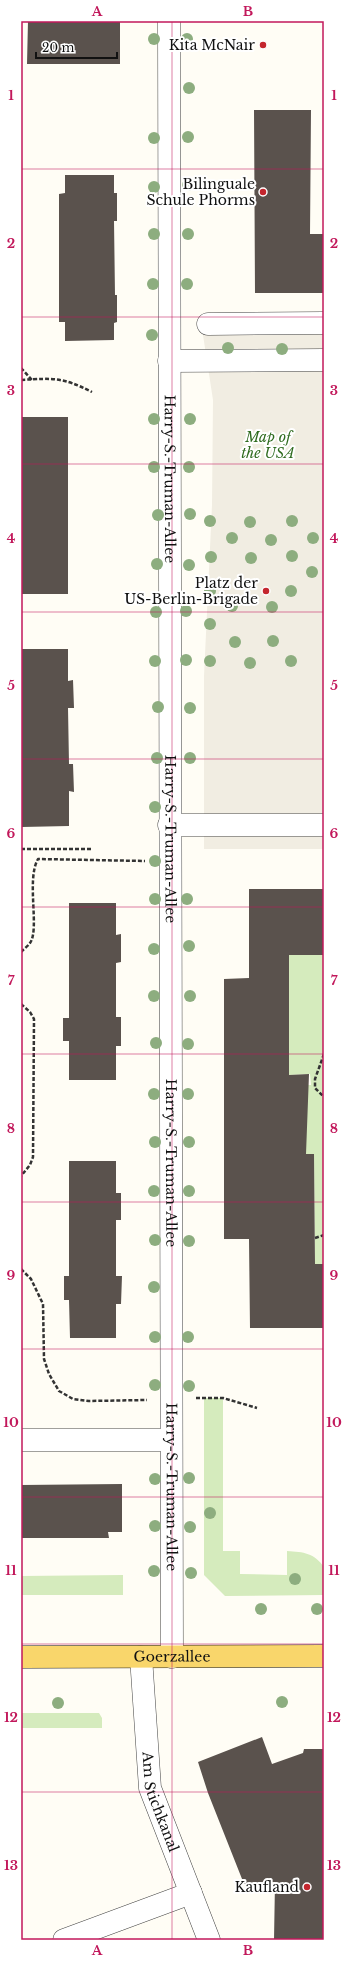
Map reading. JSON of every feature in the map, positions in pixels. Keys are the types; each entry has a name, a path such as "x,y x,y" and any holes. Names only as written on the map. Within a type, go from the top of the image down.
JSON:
{"main road":[{"name":"Goerzallee","path":"21,1657 324,1656"}],"street":[{"name":"Harry-S.-Truman-Allee","path":"169,21 169,825 172,1657"},
{"path":"208,324 324,323"},
{"path":"169,361 324,360"},
{"path":"169,825 324,825"},
{"path":"21,1440 171,1440"},
{"name":"Am Stichkanal","path":"141,1657 150,1788 209,1940"},
{"path":"64,1940 191,1893"}],"path":[{"path":"21,368 32,380"},
{"path":"21,380 59,378 72,382 92,392"},
{"path":"21,849 92,849"},
{"path":"21,952 31,942 33,933 32,894 35,864 38,859 170,861"},
{"path":"21,1004 30,1012 34,1019 33,1157 30,1165 21,1176"},
{"path":"324,1054 315,1083 315,1088 324,1097"},
{"path":"315,1238 324,1235"},
{"path":"21,1268 31,1279 43,1304 44,1359 55,1384 64,1395 73,1400 89,1401 223,1398 257,1408"}],"green space":[{"path":"289,955 324,955 324,1264 315,1264 314,1154 290,1154 290,1085 311,1085 310,1074 289,1075"},
{"path":"204,1398 223,1398 223,1551 240,1551 240,1574 287,1575 287,1551 308,1554 320,1562 324,1567 324,1595 225,1596 204,1575"},
{"path":"123,1575 123,1595 21,1595 21,1576"},
{"path":"21,1713 99,1713 102,1718 102,1728 21,1728"}],"shaded area":[{"name":"Platz der US-Berlin-Brigade","path":"324,334 324,849 204,849 204,676 212,505 213,400 203,335"}],"building":[{"path":"28,21 120,21 120,64 27,64"},
{"path":"254,110 311,110 310,234 324,234 324,293 255,293"},
{"path":"65,175 114,175 114,193 117,193 117,221 114,221 117,322 114,323 114,340 65,341 65,322 59,322 59,194 65,193"},
{"path":"21,417 68,417 68,594 21,594"},
{"path":"21,649 68,649 68,681 73,680 74,708 68,708 69,764 73,764 74,792 69,791 69,826 22,827"},
{"path":"249,889 324,889 324,955 289,955 289,1075 309,1074 306,1154 314,1154 315,1264 324,1264 324,1328 250,1328 249,1239 224,1239 224,979 249,978"},
{"path":"69,903 116,903 116,935 121,934 121,962 116,963 116,1017 121,1017 121,1046 116,1046 116,1080 69,1080 69,1041 63,1041 63,1018 69,1018"},
{"path":"69,1161 116,1161 116,1193 121,1193 121,1220 116,1220 116,1276 122,1276 121,1304 116,1304 116,1338 70,1338 69,1300 64,1300 64,1276 69,1276"},
{"path":"122,1484 122,1532 108,1532 109,1538 21,1538 21,1485"},
{"name":"Kaufland","path":"262,1737 272,1764 303,1753 304,1749 324,1749 324,1940 274,1940 275,1882 244,1884 208,1793 198,1762"}],"place":[{"name":"Kita McNair","path":"263,45"},
{"name":"Bilinguale Schule Phorms","path":"263,192"},
{"name":"Platz der US-Berlin-Brigade","path":"266,591"},
{"name":"Kaufland","path":"307,1887"}],"park label":[{"name":"Map of the USA","path":"268,446"}]}
